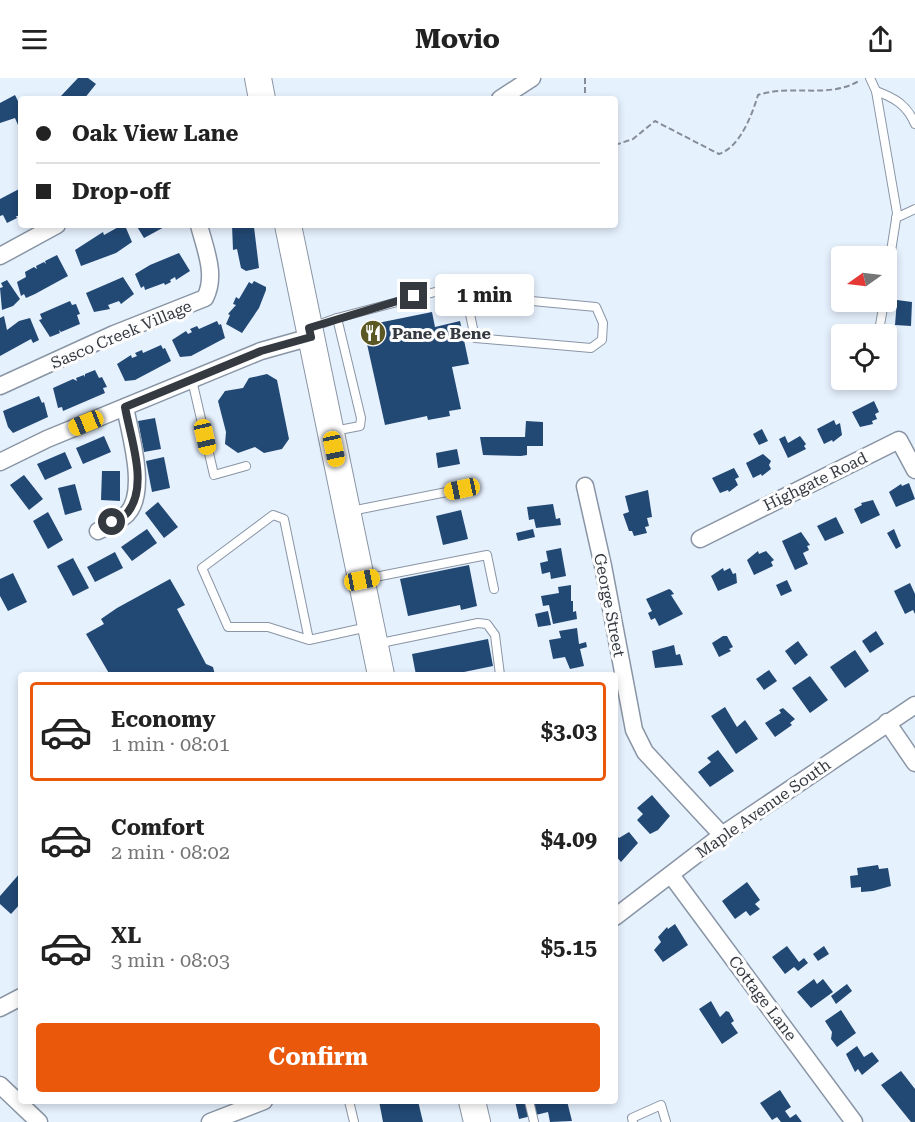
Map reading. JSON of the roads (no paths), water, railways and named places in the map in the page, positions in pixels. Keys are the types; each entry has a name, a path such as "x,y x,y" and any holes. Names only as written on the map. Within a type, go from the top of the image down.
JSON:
{"main road":[{"path":"289,228 380,672"},
{"path":"473,1104 477,1122"}],"street":[{"path":"505,96 532,78"},
{"path":"0,256 51,228"},
{"name":"Sasco Creek Village","path":"0,386 114,334 205,298 211,287 211,274 201,228"},
{"path":"0,462 125,407 310,332"},
{"path":"98,531 127,514 136,497 136,467 125,407"},
{"name":"Highgate Road","path":"700,538 899,440 915,470"},
{"name":"George Street","path":"585,486 603,566 634,730 645,752 722,835"},
{"name":"Maple Avenue South","path":"618,915 722,835 915,705"},
{"path":"887,722 915,763"},
{"name":"Cottage Lane","path":"671,875 854,1122"},
{"path":"0,1008 18,999"},
{"path":"0,1085 18,1102"},
{"path":"20,1104 39,1122"},
{"path":"210,1122 256,1104"}],"lane":[{"path":"870,78 876,91 896,218 892,246"},
{"path":"876,91 902,104 915,124"},
{"path":"896,218 915,209"},
{"path":"310,332 337,318 435,292 596,307 603,323 602,340 591,348 475,338 466,295"},
{"path":"331,432 360,426 361,418 337,318"},
{"path":"192,380 214,475 246,466"},
{"path":"348,512 462,489"},
{"path":"309,640 284,519 273,514 202,568 228,627 268,627 309,640 477,623 487,624 495,635 500,672"},
{"path":"362,580 487,555 494,590"},
{"path":"350,1104 354,1122"},
{"path":"530,1104 534,1122"},
{"path":"633,1122 632,1118 661,1105 666,1122"}],"place":[{"name":"Pane e Bene","path":"373,333"}]}
